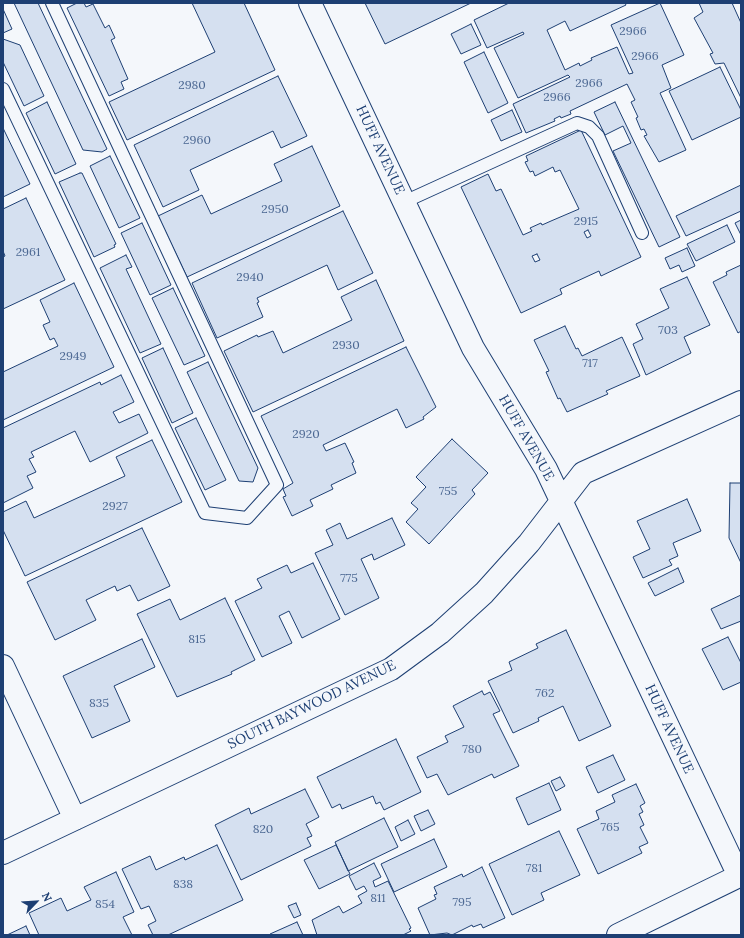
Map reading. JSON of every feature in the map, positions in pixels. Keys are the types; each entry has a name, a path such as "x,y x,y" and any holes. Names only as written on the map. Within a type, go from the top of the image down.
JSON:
{"street":[{"name":"HUFF AVENUE","path":"310,3 473,348 546,469 740,875"},
{"name":"SOUTH BAYWOOD AVENUE","path":"3,853 390,669 440,633 484,593 529,543 583,473 741,402"},
{"path":"3,666 75,819"},
{"path":"618,935 740,875"}],"lane":[{"path":"3,89 205,513 247,518 277,485 52,3"},
{"path":"404,202 576,123 590,127 598,136 642,233"}],"building":[{"path":"14,3 38,3 107,149 102,152 83,150"},
{"path":"77,3 84,3 86,7 93,4 105,28 109,25 115,38 111,40 128,79 121,82 124,89 109,96 67,8"},
{"path":"192,3 244,3 275,70 127,140 109,102 215,52"},
{"path":"365,3 471,3 385,44"},
{"path":"509,3 625,3 626,5 570,31 565,21 547,30 565,70 579,63 580,66 592,60 591,58 617,47 629,74 633,73 611,25 660,3 684,55 662,65 671,88 660,93 686,150 659,162 644,136 647,135 644,129 641,130 636,118 638,117 631,102 635,100 627,84 570,111 571,114 561,118 560,116 554,119 555,121 526,133 513,104 570,77 568,75 518,98 494,48 524,34 523,32 487,48 474,20"},
{"path":"699,3 732,3 741,23 741,98 724,63 715,64 710,54 713,53 694,18 703,12"},
{"path":"3,9 12,29 3,33"},
{"path":"471,24 481,45 461,54 451,34"},
{"path":"3,39 20,45 44,96 24,106 3,62"},
{"path":"484,52 508,103 488,113 464,62"},
{"path":"720,67 741,110 741,117 692,140 669,91"},
{"path":"278,76 307,136 281,148 273,131 190,170 199,190 163,207 134,145"},
{"path":"47,102 76,164 55,174 26,113"},
{"path":"615,102 680,237 659,247 613,151 631,143 623,126 605,135 594,112"},
{"path":"512,110 522,132 501,141 491,120"},
{"path":"3,128 30,184 3,197"},
{"path":"581,130 641,257 601,276 599,271 560,289 562,294 521,313 461,187 488,174 496,191 501,189 523,235 532,231 530,228 541,223 542,225 579,209 560,170 555,172 553,167 535,176 533,171 530,172 525,162 528,161 526,156","holes":["588,230 591,236 587,238 584,232","537,254 540,260 535,262 532,256"]},
{"path":"312,146 340,206 187,277 158,216 202,195 211,214 282,181 274,164"},
{"path":"110,156 140,218 119,228 90,166"},
{"path":"82,173 116,244 114,245 115,247 94,257 59,182"},
{"path":"741,185 741,211 686,236 676,216"},
{"path":"26,198 65,280 3,309 3,257 5,256 3,251 3,209"},
{"path":"343,211 373,273 338,290 327,265 257,298 259,302 257,303 263,317 217,338 192,283"},
{"path":"741,220 741,235 735,223"},
{"path":"142,223 171,285 150,295 121,233"},
{"path":"727,225 735,242 696,261 687,244"},
{"path":"687,248 695,266 682,272 679,265 670,269 665,258"},
{"path":"126,255 132,267 126,269 161,344 140,353 100,268"},
{"path":"741,265 741,331 738,333 713,282 727,275 726,272"},
{"path":"687,277 710,325 684,337 691,353 646,375 633,344 643,339 636,324 669,308 660,289"},
{"path":"376,280 404,341 253,412 224,351 257,335 258,337 273,331 283,353 352,320 341,297"},
{"path":"74,283 114,367 3,420 3,372 58,346 54,338 50,340 43,325 50,322 40,300"},
{"path":"173,288 205,356 184,365 152,298"},
{"path":"565,326 576,349 578,348 582,356 622,337 640,376 606,391 608,394 567,412 560,398 558,399 546,372 549,371 534,340"},
{"path":"406,347 436,407 423,417 424,419 406,428 397,409 323,445 326,451 345,443 354,462 352,463 356,473 331,485 333,489 310,500 313,506 292,516 283,497 286,496 283,489 293,483 261,416"},
{"path":"163,348 193,413 172,423 142,358"},
{"path":"208,362 258,468 253,482 239,481 187,372"},
{"path":"121,375 134,402 113,412 119,423 139,414 148,433 90,462 75,431 31,452 34,457 29,459 36,472 27,476 33,488 3,503 3,428 100,382 101,385"},
{"path":"196,418 226,480 205,490 175,428"},
{"path":"452,439 488,473 472,490 475,494 429,544 406,522 418,509 411,503 426,487 416,477"},
{"path":"152,440 182,502 25,576 3,530 3,512 26,501 34,518 125,476 116,457"},
{"path":"730,483 741,483 741,563 729,538"},
{"path":"687,499 701,531 673,543 678,556 669,560 672,565 643,578 633,557 650,549 637,521"},
{"path":"392,518 405,545 374,560 372,554 361,559 379,598 345,615 315,553 333,545 326,530 340,523 347,539"},
{"path":"142,528 170,586 138,601 130,585 117,591 115,586 86,600 96,620 55,640 27,582"},
{"path":"313,563 340,619 302,638 289,611 279,616 292,643 262,657 235,601 262,588 257,579 287,565 291,573"},
{"path":"678,568 684,582 655,596 648,583"},
{"path":"741,595 741,621 721,629 711,609"},
{"path":"225,598 255,660 231,672 232,674 177,697 137,614 170,599 180,620"},
{"path":"566,630 611,726 579,741 563,706 538,718 539,721 513,733 488,681 512,670 509,662 538,648 536,644"},
{"path":"728,637 741,663 741,682 723,690 702,649"},
{"path":"142,639 155,667 114,686 130,721 92,738 63,676"},
{"path":"482,691 484,695 490,692 500,711 493,714 519,766 494,778 492,774 448,795 437,774 427,778 417,757 448,742 445,736 464,727 453,706"},
{"path":"396,739 421,792 384,810 380,802 376,804 373,796 342,809 340,804 332,808 317,777"},
{"path":"613,755 625,780 598,793 586,767"},
{"path":"560,777 565,786 556,791 551,781"},
{"path":"549,783 561,810 528,825 516,798"},
{"path":"636,784 645,803 640,806 643,812 639,814 644,825 640,827 648,843 639,847 642,853 598,874 577,829 599,819 596,811 615,802 612,795"},
{"path":"305,789 319,817 306,824 312,836 307,838 311,846 241,880 215,825 249,808 251,814"},
{"path":"428,810 435,824 421,831 414,816"},
{"path":"384,818 398,847 348,871 335,842"},
{"path":"408,820 415,834 401,841 395,827"},
{"path":"559,831 580,875 541,893 544,900 512,915 489,864"},
{"path":"434,839 447,867 394,892 381,864"},
{"path":"217,845 243,900 168,935 153,935 148,925 156,921 149,906 141,909 122,869 150,856 156,870 184,857 185,860"},
{"path":"336,845 350,874 319,889 304,860"},
{"path":"374,863 381,877 373,881 375,887 388,881 411,928 409,929 411,931 403,935 317,935 312,920 339,906 343,913 362,903 358,896 367,891 364,886 356,890 349,876"},
{"path":"482,867 505,918 483,928 481,924 473,927 472,925 452,935 447,933 430,935 418,908 436,899 434,895 437,894 434,887 462,874 463,877"},
{"path":"116,872 134,912 123,917 132,935 39,935 29,913 61,898 67,911 91,900 84,887"},
{"path":"296,903 301,915 294,918 288,906"},
{"path":"297,922 303,935 270,935 270,934"},
{"path":"26,926 30,935 7,935"}]}
